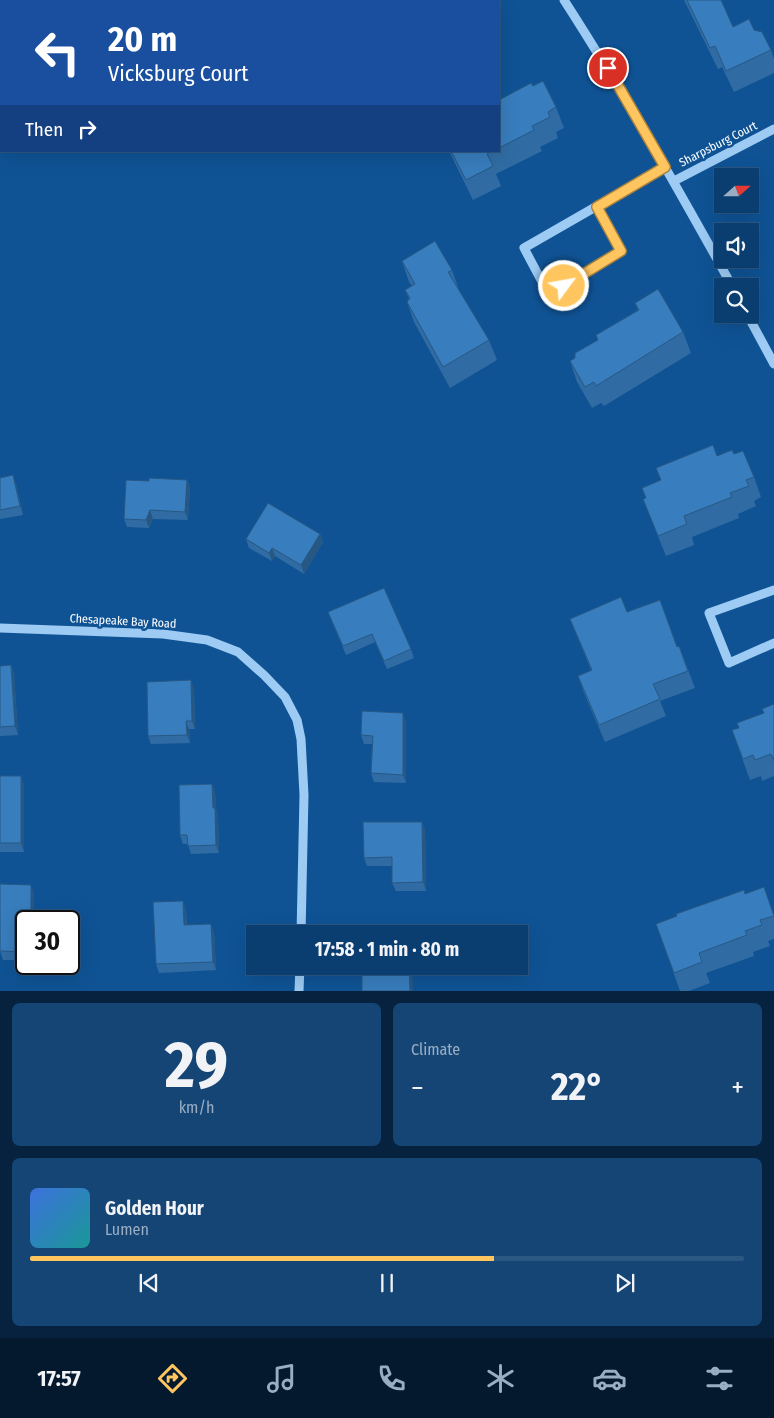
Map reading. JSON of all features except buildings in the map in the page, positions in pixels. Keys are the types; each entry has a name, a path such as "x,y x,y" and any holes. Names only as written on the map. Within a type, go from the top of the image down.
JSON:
{"street":[{"path":"564,0 608,68 728,278"},
{"name":"Sharpsburg Court","path":"674,181 774,130"},
{"path":"597,207 621,251 549,295 524,248 665,167"},
{"path":"752,323 774,364"},
{"path":"774,590 709,613 729,663 774,643"},
{"name":"Chesapeake Bay Road","path":"0,628 163,634 206,640 238,652 264,675 285,697 297,720 301,739 304,795 301,925"},
{"path":"299,990 300,975"}],"route":[{"path":"564,286 621,251 597,207 665,167 608,68"}]}
